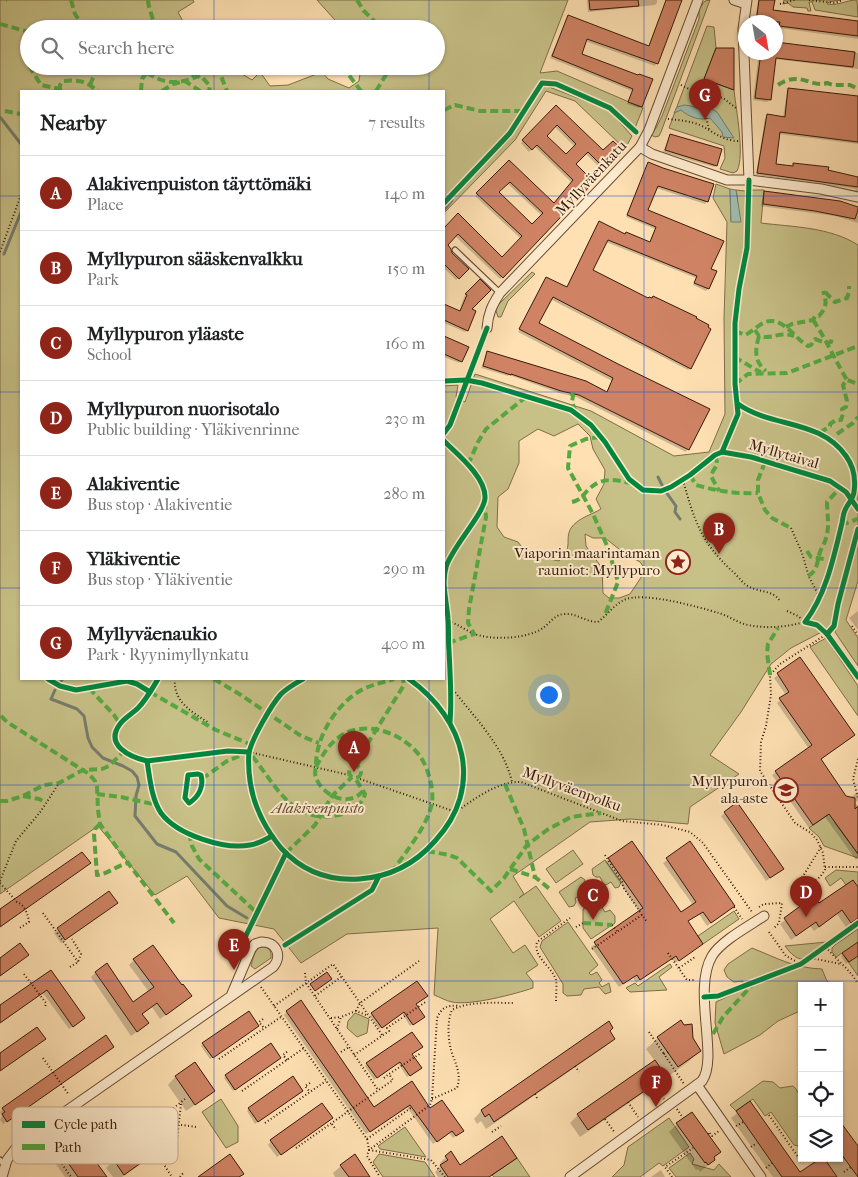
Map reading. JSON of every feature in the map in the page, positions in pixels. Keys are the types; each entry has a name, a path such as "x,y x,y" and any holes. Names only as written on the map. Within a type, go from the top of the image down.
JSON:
{"street":[{"name":"Myllyväenkatu","path":"487,328 488,314 500,294 640,147 650,130 698,0"},
{"path":"734,0 746,2 744,29 749,180"},
{"path":"640,147 652,154 726,180 749,180 821,189 858,197"},
{"path":"570,1177 697,1085 705,1077 707,1067 704,981 712,956 722,945 761,918"},
{"path":"72,1107 273,967 277,960 277,950 273,945 268,942 258,942 252,947 231,996"},
{"path":"697,1085 763,1173"},
{"path":"2,1177 3,1162 12,1152"}],"lane":[{"path":"456,250 500,294"}],"path":[{"path":"780,4 795,0"},
{"path":"809,0 834,3 844,0"},
{"path":"708,81 703,94 703,110 709,130"},
{"path":"681,85 703,94 723,98 737,108 741,108"},
{"path":"668,119 690,122 709,130 720,138 742,141"},
{"path":"0,252 20,198"},
{"path":"677,483 690,476"},
{"path":"683,480 696,523 713,552 743,583 754,590 772,593 787,612 811,624"},
{"path":"791,528 802,553 808,576 820,598"},
{"path":"816,606 822,590"},
{"path":"448,618 474,634 511,638 533,634 543,628 555,616 564,613 589,622 598,622 621,602 638,597 655,598 692,606 719,613 750,625 778,628 805,622 810,616"},
{"path":"448,618 448,629"},
{"path":"852,626 858,635"},
{"path":"804,888 826,870 821,847 810,833 796,823 760,771 761,742 766,726 770,695 770,675 780,664 827,631 831,640"},
{"path":"450,679 451,700"},
{"path":"175,680 177,696 182,704 209,723"},
{"path":"249,755 252,745"},
{"path":"242,752 349,775"},
{"path":"858,759 853,779 858,798"},
{"path":"360,780 456,812"},
{"path":"456,812 484,794 512,782"},
{"path":"18,930 28,922 28,916 21,904 17,902 0,882 16,841 41,811 59,783"},
{"path":"452,819 459,804"},
{"path":"799,891 800,881 821,847"},
{"path":"604,855 647,922"},
{"path":"825,867 858,868"},
{"path":"759,908 764,904 782,903 779,924 773,929"},
{"path":"734,907 742,919"},
{"path":"43,913 78,962"},
{"path":"592,949 642,915"},
{"path":"556,1001 556,979 539,955 536,946 537,942 570,918"},
{"path":"576,927 583,923"},
{"path":"612,925 617,932"},
{"path":"770,932 786,956 801,964"},
{"path":"70,967 78,962 81,954 72,939"},
{"path":"792,968 811,958 834,941"},
{"path":"826,947 850,971 858,984"},
{"path":"668,953 688,980 696,980"},
{"path":"679,968 695,957"},
{"path":"811,958 843,965"},
{"path":"329,1018 341,1017 356,1010 360,1003 373,992 419,961"},
{"path":"274,1006 333,964 382,1035"},
{"path":"305,973 306,983 314,996 378,1090"},
{"path":"24,974 46,1003 45,1008"},
{"path":"314,996 341,977"},
{"path":"256,979 366,1139 369,1150 367,1156 380,1177"},
{"path":"354,1055 382,1035 388,1030 387,1028 427,1001"},
{"path":"369,1150 427,1108 432,1100 437,1018 444,1007 450,1005 513,1003"},
{"path":"432,1100 457,1088 459,1081 458,1070 451,1048 449,1017 452,1010 459,1006"},
{"path":"356,1010 368,1016"},
{"path":"219,1059 282,1016"},
{"path":"337,1030 341,1017"},
{"path":"263,1019 259,1022 264,1028"},
{"path":"649,1032 686,1086"},
{"path":"341,1052 349,1046"},
{"path":"242,1091 304,1048"},
{"path":"287,1060 283,1055 288,1051"},
{"path":"664,1054 668,1052"},
{"path":"384,1078 421,1053"},
{"path":"43,1058 69,1095"},
{"path":"575,1066 579,1072"},
{"path":"296,1148 393,1080 389,1074"},
{"path":"265,1123 326,1081"},
{"path":"310,1083 305,1086 310,1092"},
{"path":"654,1084 665,1100"},
{"path":"535,1094 538,1100"},
{"path":"177,1107 185,1099"},
{"path":"628,1102 639,1118"},
{"path":"181,1104 178,1123 196,1127"},
{"path":"366,1139 412,1107"},
{"path":"677,1109 684,1118"},
{"path":"768,1115 803,1164"},
{"path":"605,1119 616,1134"},
{"path":"736,1126 743,1122"},
{"path":"331,1123 336,1130"},
{"path":"492,1132 501,1126"},
{"path":"708,1134 709,1132 712,1136 721,1130"},
{"path":"750,1148 758,1143"},
{"path":"672,1177 666,1168 693,1148"},
{"path":"369,1150 431,1160 445,1177"},
{"path":"62,1164 71,1177"},
{"path":"163,1164 172,1177"},
{"path":"763,1173 772,1164"},
{"path":"844,1172 851,1167"},
{"path":"180,1177 184,1172"}],"green space":[{"name":"Alakivenpuisto","path":"0,0 193,0 194,2 178,12 182,20 20,20 20,75 244,75 252,80 257,75 262,75 270,86 288,85 314,75 325,75 328,79 349,88 359,81 360,75 445,75 445,20 335,20 317,0 568,0 540,73 557,71 643,108 635,128 610,106 556,82 542,81 544,85 609,110 632,136 625,149 575,101 546,91 515,140 445,212 445,90 20,90 20,680 445,680 445,386 458,385 456,397 465,402 475,374 591,411 674,456 709,452 725,414 724,318 727,222 713,198 716,184 730,189 731,221 739,214 736,190 745,191 746,222 750,222 751,190 764,190 761,223 823,231 858,245 858,581 846,620 858,638 858,666 835,632 837,624 791,648 771,664 741,712 710,755 739,774 690,807 688,824 631,819 590,822 513,876 524,894 519,898 536,886 561,921 539,937 514,901 490,919 513,953 525,945 538,965 526,973 533,982 533,988 481,1001 460,1003 448,1001 434,995 438,928 347,934 301,963 274,929 219,918 187,876 155,895 98,826 0,894","holes":["578,424 590,436 593,449 605,470 604,484 596,499 601,509 581,519 571,528 568,536 568,548 559,561 527,554 518,542 504,537 497,527 498,497 508,489 519,463 519,441 538,429 554,436","585,534 593,538 605,538 624,553 640,562 646,570 630,594 619,598 609,598 603,593 602,568 586,546"]},
{"path":"710,0 661,132 659,136 655,137 651,135 662,116 699,19 699,9 705,1"},
{"path":"784,0 841,0 827,4 839,4 857,0 858,17 815,10 812,2 809,2 811,11 808,11 807,8 793,7 788,3 783,4"},
{"path":"707,26 714,27 716,48 704,79 734,90 740,154 737,171 733,173 720,169 725,158 724,146 669,128"},
{"path":"532,272 535,274 508,301 501,317 498,317 496,311 498,305"},
{"path":"826,638 858,686 858,716 810,647"},
{"path":"839,807 835,823 858,854 858,858 824,846 819,837 809,828"},
{"path":"573,850 583,864 556,883 546,869"},
{"path":"605,860 621,882 619,887 615,888 611,882 606,885 600,877 593,875 592,869"},
{"path":"836,870 858,872 858,887 846,885 841,878 830,886 825,878"},
{"path":"581,877 585,880 584,885 580,886 582,893 575,898 574,906 569,907 559,892"},
{"path":"588,906 594,909 601,906 605,912 610,910 615,916 615,923 591,939 583,928 583,909"},
{"path":"734,911 739,919 703,944 698,936"},
{"path":"568,922 598,965 589,973 591,975 597,972 602,980 599,983 602,987 609,983 611,992 605,994 599,987 584,989 581,995 567,996 563,993 563,984 540,947 542,941"},
{"path":"858,929 858,976 842,953 836,957 832,952 832,948"},
{"path":"833,937 833,940 808,959 797,958 785,946 827,942"},
{"path":"260,947 269,949 271,958 255,969 251,966 255,953"},
{"path":"752,948 794,965 822,969 828,982 798,982 798,1012 778,1021 760,1035 724,1054 715,1023 716,1002 739,991 743,981 734,982 727,977 724,970 728,964"},
{"path":"670,964 672,967 659,977 667,990 630,992 626,988 635,983 638,986"},
{"path":"355,1013 369,1019 367,1033 357,1037 347,1028 348,1021"},
{"path":"763,1081 773,1082 780,1088 793,1086 798,1093 798,1146 794,1145 771,1112 765,1116 753,1099 736,1111 730,1105"},
{"path":"221,1099 238,1126 238,1142 226,1148 202,1112"},
{"path":"669,1118 689,1147 663,1166 659,1163 640,1177 612,1177 624,1165 628,1147"},
{"path":"405,1127 426,1157 380,1149 378,1146"},
{"path":"690,1153 694,1159 692,1164 714,1170 719,1164 731,1177 676,1177 669,1168"},
{"path":"379,1154 425,1162 435,1177 383,1177 373,1162"},
{"path":"517,1158 530,1177 494,1177 492,1175"}],"shaded area":[{"path":"684,105 704,111 710,108 717,112 734,138 723,137 722,132 710,118 694,118 681,110 674,113 677,107"},
{"path":"730,189 736,190 741,222 731,222"}],"building":[{"path":"589,0 638,0 639,6 590,10"},
{"path":"666,0 682,0 658,64 587,39 582,54 653,79 642,107 628,102 633,89 552,56 568,15 649,46"},
{"path":"759,0 775,0 773,10 858,21 858,36 783,27 783,15 757,15"},
{"path":"783,43 855,52 853,67 783,59"},
{"path":"716,48 734,48 734,90 704,79"},
{"path":"760,60 776,60 771,100 755,98"},
{"path":"788,88 858,96 858,142 780,132 776,164 793,166 793,163 829,167 828,170 858,177 858,187 757,173 767,114 785,117"},
{"path":"556,105 603,150 613,141 624,151 606,170 588,152 576,164 594,182 503,278 458,234 448,245 452,253 469,269 459,279 445,265 445,227 458,213 502,257 522,236 476,193 509,160 554,203 573,180 537,145 532,150 522,140","holes":["557,125 576,144 566,154 547,136","510,182 543,213 532,224 499,192"]},
{"path":"670,134 722,149 717,166 665,150"},
{"path":"648,162 714,184 708,202 658,186 648,210 724,241 711,269 717,271 709,289 694,283 697,276 608,240 593,270 648,298 653,296 697,317 709,325 708,327 711,329 691,369 553,297 539,323 710,409 689,450 579,395 483,366 487,351 586,381 607,392 613,378 519,329 546,277 567,287 599,221 625,234 626,232 650,242 656,227 627,215"},
{"path":"764,191 840,201 858,207 858,210 855,219 763,204"},
{"path":"480,279 491,290 472,309 476,311 468,331 445,320 445,304 460,311 467,295 465,294"},
{"path":"445,336 469,347 462,362 445,354"},
{"path":"800,657 855,735 821,759 846,796 855,798 855,809 858,806 858,854 829,814 813,825 775,771 812,745 779,698 789,692 777,673"},
{"path":"737,802 784,869 770,878 724,812"},
{"path":"632,841 681,912 696,902 666,858 690,841 735,906 711,923 703,912 688,921 703,944 679,961 676,956 640,980 637,975 623,984 594,942 643,908 608,858"},
{"path":"82,852 91,863 0,927 0,909"},
{"path":"853,880 858,887 858,918 851,923 842,910 819,927 816,922 796,936 784,918 814,896 819,903"},
{"path":"109,891 118,903 65,940 57,928"},
{"path":"858,942 858,956 849,962 842,953"},
{"path":"20,943 29,955 0,976 0,958"},
{"path":"153,945 192,996 166,1015 157,1003 142,1014 149,1023 137,1032 95,972 107,963 133,1002 154,987 133,959"},
{"path":"51,970 85,1018 73,1027 47,990 0,1023 0,1005"},
{"path":"327,972 332,979 315,991 310,984"},
{"path":"417,981 428,996 416,1004 425,1017 413,1025 404,1012 382,1028 371,1013"},
{"path":"301,1000 374,1107 412,1081 430,1108 442,1100 464,1131 456,1136 452,1131 437,1142 410,1105 370,1132 286,1011"},
{"path":"249,1011 259,1026 213,1058 202,1043"},
{"path":"681,1020 684,1025 692,1024 693,1038 701,1051 678,1067 657,1037"},
{"path":"609,1021 613,1028 610,1031 615,1039 494,1122 489,1114 485,1117 481,1110"},
{"path":"37,1027 46,1039 0,1071 0,1053"},
{"path":"412,1032 423,1047 412,1054 422,1068 410,1076 400,1062 377,1078 366,1063"},
{"path":"106,1035 114,1047 28,1107 12,1107 12,1118 7,1122 2,1114 5,1112 2,1108"},
{"path":"271,1043 281,1058 235,1090 225,1075"},
{"path":"655,1060 666,1076 588,1130 577,1114"},
{"path":"195,1062 215,1091 195,1105 175,1076"},
{"path":"293,1076 303,1091 258,1122 248,1108"},
{"path":"750,1101 800,1172 815,1162 827,1162 837,1177 782,1177 736,1111"},
{"path":"322,1103 333,1118 281,1155 270,1140"},
{"path":"692,1112 721,1152 708,1165 676,1123"},
{"path":"843,1125 858,1146 858,1177 843,1156"},
{"path":"502,1136 517,1158 489,1177 448,1177 440,1165 448,1160 445,1156 451,1151 460,1165"},
{"path":"230,1154 244,1174 239,1177 198,1177"},
{"path":"355,1154 370,1177 349,1177 340,1165"},
{"path":"69,1164 98,1164 107,1177 78,1177"},
{"path":"116,1164 139,1164 124,1175"}],"waterway":[{"path":"0,117 20,143"},
{"path":"445,209 452,200"},
{"path":"4,254 20,214"},
{"path":"658,477 663,487"},
{"path":"666,492 676,506 675,512 680,519"},
{"path":"55,690 51,699 77,709 84,716 88,738 92,747 103,758 132,771 137,777 139,785 136,796 135,816 157,844 176,852 227,906 247,918"}],"marked path":[{"path":"71,0 79,20"},
{"path":"148,0 152,20"},
{"path":"357,0 373,20"},
{"path":"0,24 20,30"},
{"path":"35,75 41,85 60,89"},
{"path":"90,85 94,75"},
{"path":"141,90 142,79 145,75"},
{"path":"150,75 172,82 185,81 200,75"},
{"path":"194,75 202,77 210,86 209,90"},
{"path":"221,75 227,90"},
{"path":"349,75 360,90"},
{"path":"377,90 386,75"},
{"path":"778,85 786,81 799,79 821,84 850,85 858,89"},
{"path":"60,90 60,85 63,81 78,81 88,84 97,90"},
{"path":"164,90 173,84 185,81 198,90"},
{"path":"445,110 455,105 480,111 523,111"},
{"path":"5,111 20,114"},
{"path":"825,292 835,302 847,298 849,286"},
{"path":"786,327 813,320 815,316 819,316 826,304 823,291"},
{"path":"813,320 847,380"},
{"path":"735,331 745,335 762,323 771,321 783,325 808,346 815,339 826,343 831,342 832,337"},
{"path":"755,330 759,336 764,337 783,334 794,336"},
{"path":"759,336 756,355 759,364 766,371"},
{"path":"735,384 748,374 787,373 858,346"},
{"path":"734,358 761,372"},
{"path":"820,433 836,420 841,420 842,409 846,407 847,401 843,385 847,380 858,384"},
{"path":"571,393 576,413"},
{"path":"468,465 486,429 527,396"},
{"path":"837,434 853,423 858,417"},
{"path":"600,437 586,439 570,446 568,468 593,514 608,548 618,582 604,617"},
{"path":"715,455 717,464 711,476 719,491"},
{"path":"765,462 758,480 758,493 765,510 772,518 791,528"},
{"path":"690,475 696,485 734,492 758,493"},
{"path":"572,502 579,499 593,486 604,481 614,480 631,483"},
{"path":"808,576 815,569 826,540 828,524 827,502 840,488"},
{"path":"448,643 474,634 468,623 469,609 486,517 485,506"},
{"path":"841,525 858,519"},
{"path":"807,551 811,557 824,559"},
{"path":"770,675 767,653 768,644 778,628"},
{"path":"216,680 301,736 319,743"},
{"path":"363,791 351,799 337,798 330,795 316,778 317,753 329,723 350,698 367,688 391,680"},
{"path":"357,766 363,751 404,685 403,680"},
{"path":"89,688 120,724"},
{"path":"150,692 216,730 252,745"},
{"path":"1,716 7,722 89,774 97,787 100,824 128,863"},
{"path":"316,767 335,740 349,732 360,729 371,729 393,735 403,740 420,756 430,778 432,803 422,828 394,869"},
{"path":"0,801 23,796 44,785 59,783 83,770 102,769 109,766 123,752"},
{"path":"202,779 227,761 249,752 287,800 298,809 310,814 325,816 346,813 353,810 362,801 365,794 355,778"},
{"path":"353,766 357,766 361,772 357,778 353,778 349,774 349,770 353,766"},
{"path":"286,853 315,825 332,796 352,777"},
{"path":"505,784 524,829 535,877 552,891"},
{"path":"97,794 157,805"},
{"path":"23,796 39,799 46,803"},
{"path":"427,851 457,858 491,891 504,878 527,845 547,830 571,817 601,813"},
{"path":"100,824 95,829 94,834 97,875 128,863 174,923"},
{"path":"189,833 192,846 199,859 257,913"},
{"path":"510,869 535,877"},
{"path":"583,923 612,925"},
{"path":"713,1034 723,1017 752,985"}],"cycle path":[{"path":"445,202 510,133 542,83 556,84 610,108 636,132"},
{"path":"722,452 738,414 735,384 735,323 747,248 749,180"},
{"path":"445,432 450,425 487,328"},
{"name":"Myllytaival","path":"445,381 466,380 482,383 571,410 591,425 605,442 629,479 643,490 661,491 671,487 722,452 751,457 830,481 846,492 858,509"},
{"path":"738,404 751,412 823,436 835,444 851,464 855,487 852,499 844,512 824,588 805,622 817,625 827,634 858,677"},
{"path":"445,442 476,474 481,482 485,498 479,513 449,559 445,573"},
{"path":"827,634 834,626 858,529"},
{"path":"445,595 451,686 450,722"},
{"path":"50,680 60,686 76,690 127,681 137,684 150,692"},
{"path":"157,680 144,702 122,722 116,731 115,738 121,749 147,761 228,751 249,752"},
{"path":"301,680 277,699 254,740 249,753 252,793 263,822 289,856 317,873 348,879 370,878 391,872 410,863 435,841 451,820 460,799 464,777 462,755 455,734 444,714 428,695 410,680"},
{"path":"147,761 155,801 161,813 178,828 202,839 228,845 253,844 272,836"},
{"path":"198,774 201,775 202,779 200,791 196,798 189,803 185,798 188,775 198,774"},
{"path":"238,952 286,853"},
{"path":"285,945 372,890 379,876"},
{"path":"704,997 718,996 801,964 858,923"}],"place":[{"name":"Myllyväenaukio","path":"705,120"},
{"name":"Myllypuron sääskenvalkku","path":"719,554"},
{"name":"Viaporin maarintaman rauniot: Myllypuro","path":"678,562"},
{"name":"Alakivenpuiston täyttömäki","path":"354,772"},
{"name":"Myllypuron ala-aste","path":"786,790"},
{"name":"Myllypuron nuorisotalo","path":"806,917"},
{"name":"Myllypuron yläaste","path":"593,920"},
{"name":"Alakiventie","path":"234,970"},
{"name":"Yläkiventie","path":"656,1107"}]}
